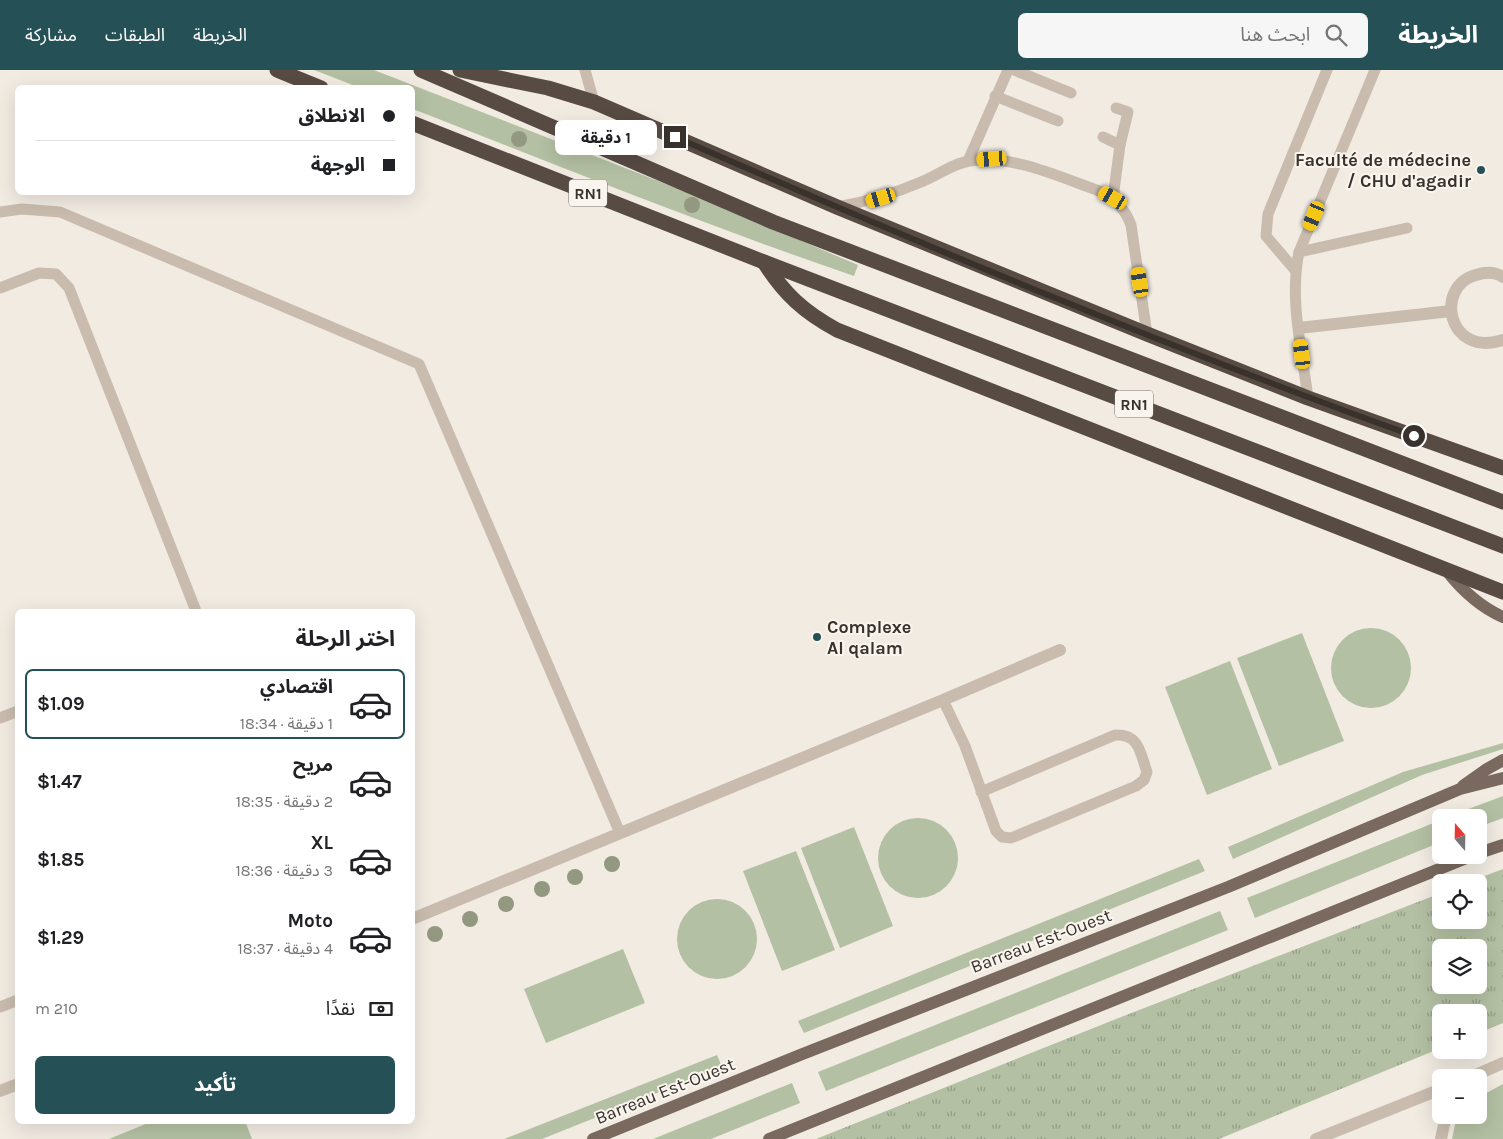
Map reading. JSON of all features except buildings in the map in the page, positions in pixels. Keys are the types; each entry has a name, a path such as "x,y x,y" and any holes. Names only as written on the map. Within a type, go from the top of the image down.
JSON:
{"highway":[{"path":"277,70 314,85"},
{"name":"RN1","path":"421,70 773,222 1503,502"},
{"path":"460,70 548,88 594,102 837,208 1147,334 1308,398 1503,468"},
{"name":"RN1","path":"415,125 764,262 1503,546"},
{"path":"764,262 775,279 795,302 819,320 837,330 1503,592"}],"main road":[{"path":"1447,571 1470,596 1503,617"},
{"path":"1460,789 1503,760"},
{"name":"Barreau Est-Ouest","path":"593,1139 800,1055 1228,887 1460,789 1503,778"},
{"path":"1488,850 1503,845"},
{"path":"768,1139 1452,864"}],"street":[{"path":"1503,277 1498,274 1485,273 1471,276 1460,285 1453,297 1451,311 1454,324 1463,335 1475,342 1490,344 1503,341"},
{"path":"1299,328 1451,311"},
{"path":"415,918 1060,650"},
{"path":"1487,1070 1503,1063"},
{"path":"0,1091 15,1085"},
{"path":"1316,1139 1432,1093"},
{"path":"1441,1139 1444,1124"}],"lane":[{"path":"585,70 594,102"},
{"path":"968,161 1008,70"},
{"path":"1014,70 1071,93"},
{"path":"1295,270 1266,236 1268,214 1327,70"},
{"path":"1308,398 1294,284 1295,270 1299,252 1375,70"},
{"path":"995,96 1058,122"},
{"path":"1113,198 1120,144 1128,112 1116,108"},
{"path":"1103,137 1120,144"},
{"path":"837,208 868,202 895,193 968,161 992,159 1015,162 1102,192 1113,198 1127,215 1131,225 1147,334"},
{"path":"0,212 22,209 60,212 419,364 620,833"},
{"path":"1299,252 1407,228"},
{"path":"0,288 39,273 56,274 69,288 195,609"},
{"path":"943,700 965,746 996,831 1002,837 1011,838 1136,786 1144,780 1147,772 1135,740 1126,734 1115,735 982,792"},
{"path":"0,718 15,712"},
{"path":"0,1007 15,1001"}],"green space":[{"path":"314,70 374,70 412,85 353,85"},
{"path":"415,86 689,193 858,265 854,276 687,216 415,110"},
{"path":"1363,628 1379,628 1400,639 1411,660 1411,676 1400,697 1379,708 1363,708 1349,702 1337,690 1331,676 1331,660 1337,646 1349,634"},
{"path":"1302,633 1344,741 1279,766 1237,658"},
{"path":"1230,661 1272,769 1207,795 1165,687"},
{"path":"1503,743 1503,749 1422,775 1233,859 1228,847 1403,772"},
{"path":"1503,796 1503,818 1488,824 1488,809 1468,809"},
{"path":"910,818 926,818 940,824 952,836 958,850 958,866 952,880 940,892 926,898 910,898 896,892 884,880 878,866 878,850 884,836 896,824"},
{"path":"1432,824 1432,846 1255,918 1247,898"},
{"path":"854,827 893,926 840,948 801,848"},
{"path":"796,851 835,950 782,971 743,871"},
{"path":"1199,859 1205,871 804,1033 798,1021"},
{"path":"1503,869 1503,1023 1487,1030 1487,1004 1432,1004 1432,1052 1219,1139 816,1139 1116,1019 1432,896 1432,929 1487,929 1487,875"},
{"path":"709,899 725,899 746,910 757,931 757,947 746,968 725,979 709,979 695,973 683,961 677,947 677,931 683,917 695,905"},
{"path":"1220,911 1228,930 826,1091 818,1072"},
{"path":"623,949 645,1003 546,1043 524,989"},
{"path":"717,1055 722,1067 542,1139 504,1139"},
{"path":"792,1083 800,1103 711,1139 653,1139"},
{"path":"1503,1084 1503,1139 1452,1139 1455,1124 1487,1124 1487,1093"},
{"path":"146,1124 246,1124 252,1139 109,1139"}],"place":[{"name":"Faculté de médecine / CHU d'agadir","path":"1481,170"},
{"name":"Complexe Al qalam","path":"817,637"}],"route":[{"path":"675,137 837,208 1147,334 1308,398 1414,436"}]}
